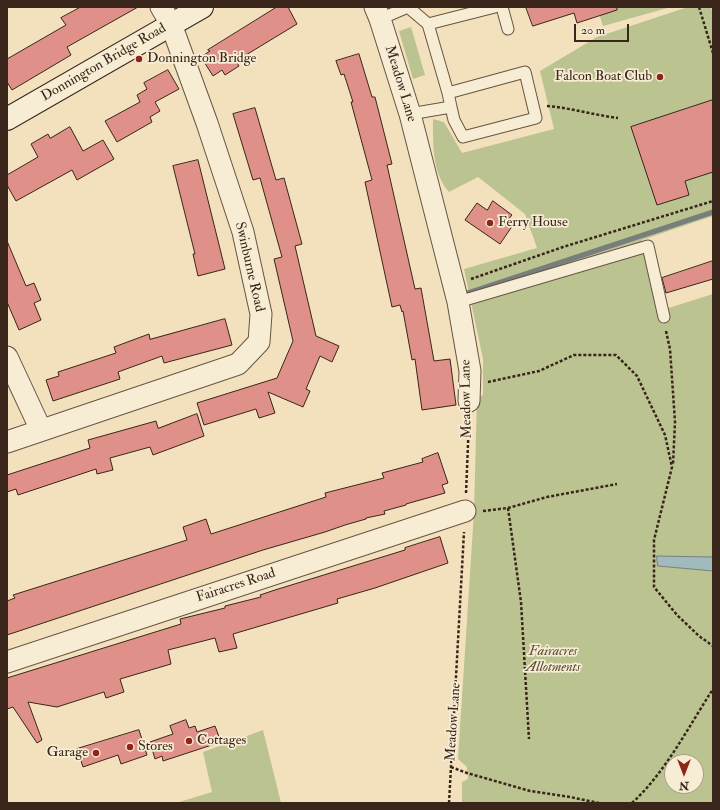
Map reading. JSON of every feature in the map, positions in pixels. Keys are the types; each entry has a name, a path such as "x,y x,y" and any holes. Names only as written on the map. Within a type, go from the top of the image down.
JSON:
{"main road":[{"name":"Donnington Bridge Road","path":"7,119 166,16 202,7"}],"street":[{"name":"Meadow Lane","path":"377,13 410,114 456,293 470,371 470,393"},
{"name":"Swinburne Road","path":"7,442 238,364 259,342 261,314 243,232 207,123 166,16"},
{"path":"7,357 41,430"},
{"name":"Fairacres Road","path":"7,662 465,511"}],"lane":[{"path":"377,13 408,7 428,24 448,93 454,120 463,137 536,118 525,72 448,93"},
{"path":"428,24 494,7"},
{"path":"502,7 508,29"},
{"path":"410,114 451,107"},
{"path":"456,293 648,246 664,317"}],"path":[{"path":"699,7 713,53"},
{"path":"533,104 563,107 595,115 618,118"},
{"path":"456,293 563,247 713,201"},
{"path":"664,317 670,349 676,422 672,467 654,540 654,587 677,615 699,636 713,646"},
{"path":"470,393 539,371 574,356 616,355 637,376 665,435 672,467"},
{"name":"Meadow Lane","path":"449,803 470,393"},
{"path":"465,511 474,512 508,508 547,497 617,484"},
{"path":"508,508 521,602 529,739"},
{"path":"632,803 644,793 666,763 713,689"},
{"path":"451,767 530,791 599,803"}],"green space":[{"path":"597,7 671,7 603,26"},
{"name":"Fairacres Allotments","path":"688,7 711,7 713,15 713,216 642,240 659,311 713,294 713,557 657,556 658,566 713,571 713,803 462,803 462,782 468,779 467,767 458,759 474,512 477,398 483,395 483,359 464,269 537,248 525,214 478,177 449,192 443,184 436,167 433,119 444,122 462,153 554,129 540,71 597,37"},
{"path":"411,27 425,75 413,79 399,31"},
{"path":"263,730 281,803 176,803 212,792 203,752"}],"water":[{"path":"657,556 713,557 713,571 658,566"}],"building":[{"path":"81,7 138,7 67,47 71,55 12,90 7,82 7,59 66,25 61,18"},
{"path":"277,7 288,7 297,24 236,61 239,66 225,75 222,70 213,76 201,57 210,51 208,50"},
{"path":"526,7 617,7 617,10 577,23 574,13 533,26"},
{"path":"359,54 372,97 375,97 392,164 387,165 415,289 421,288 434,361 450,359 456,405 422,410 415,359 412,360 403,311 402,312 400,305 392,307 365,182 372,180 351,102 353,102 344,74 341,75 336,61"},
{"path":"168,70 179,89 155,102 160,111 150,117 152,122 117,142 105,121 140,102 137,95 147,89 144,83"},
{"name":"Falcon Boat Club","path":"713,100 713,172 685,181 689,195 657,205 631,127"},
{"path":"255,108 276,180 284,178 302,244 295,246 316,336 339,346 332,362 320,356 306,389 310,391 303,407 268,392 275,413 259,418 256,409 204,425 197,403 277,378 293,341 274,259 282,257 260,178 253,180 233,114"},
{"path":"70,127 83,151 103,140 114,159 77,180 72,170 16,201 7,185 7,175 38,157 31,144 48,134 50,138"},
{"path":"198,160 225,269 198,276 193,254 195,254 173,166"},
{"name":"Ferry House","path":"493,201 512,215 507,221 513,225 500,244 465,220 477,203 487,210"},
{"path":"7,241 26,286 34,283 41,300 34,303 41,320 19,330 7,302"},
{"path":"713,261 713,279 666,293 662,278"},
{"path":"225,319 232,345 164,363 162,356 118,372 120,379 53,401 46,380 59,376 58,372 116,353 114,347 149,334 150,339"},
{"path":"197,414 204,436 153,455 150,447 110,458 113,470 97,474 96,469 18,495 16,489 7,492 7,475 90,448 88,440 156,421 158,428"},
{"path":"438,453 448,483 442,485 445,493 384,511 385,514 366,518 325,532 263,550 7,635 7,601 15,598 13,595 187,540 183,527 206,519 211,534 326,497 325,493 384,478 382,473 423,462 422,459"},
{"path":"440,537 448,563 375,588 337,599 338,603 233,634 237,648 219,652 215,638 168,650 171,664 120,679 124,692 106,698 104,692 57,707 28,702 42,740 37,743 13,707 7,709 7,678 181,624 180,619 261,597 260,595 405,550 405,548"},
{"name":"Cottages","path":"186,720 189,728 195,726 197,732 215,726 221,742 163,761 162,756 155,759 150,742 173,734 170,726"},
{"path":"139,730 147,755 121,764 118,755 83,767 77,749"}],"waterway":[{"path":"465,294 713,212"}],"place":[{"name":"Donnington Bridge","path":"139,59"},
{"name":"Falcon Boat Club","path":"660,77"},
{"name":"Ferry House","path":"490,223"},
{"name":"Cottages","path":"189,741"},
{"name":"Stores","path":"130,747"},
{"name":"Garage","path":"96,753"}]}
